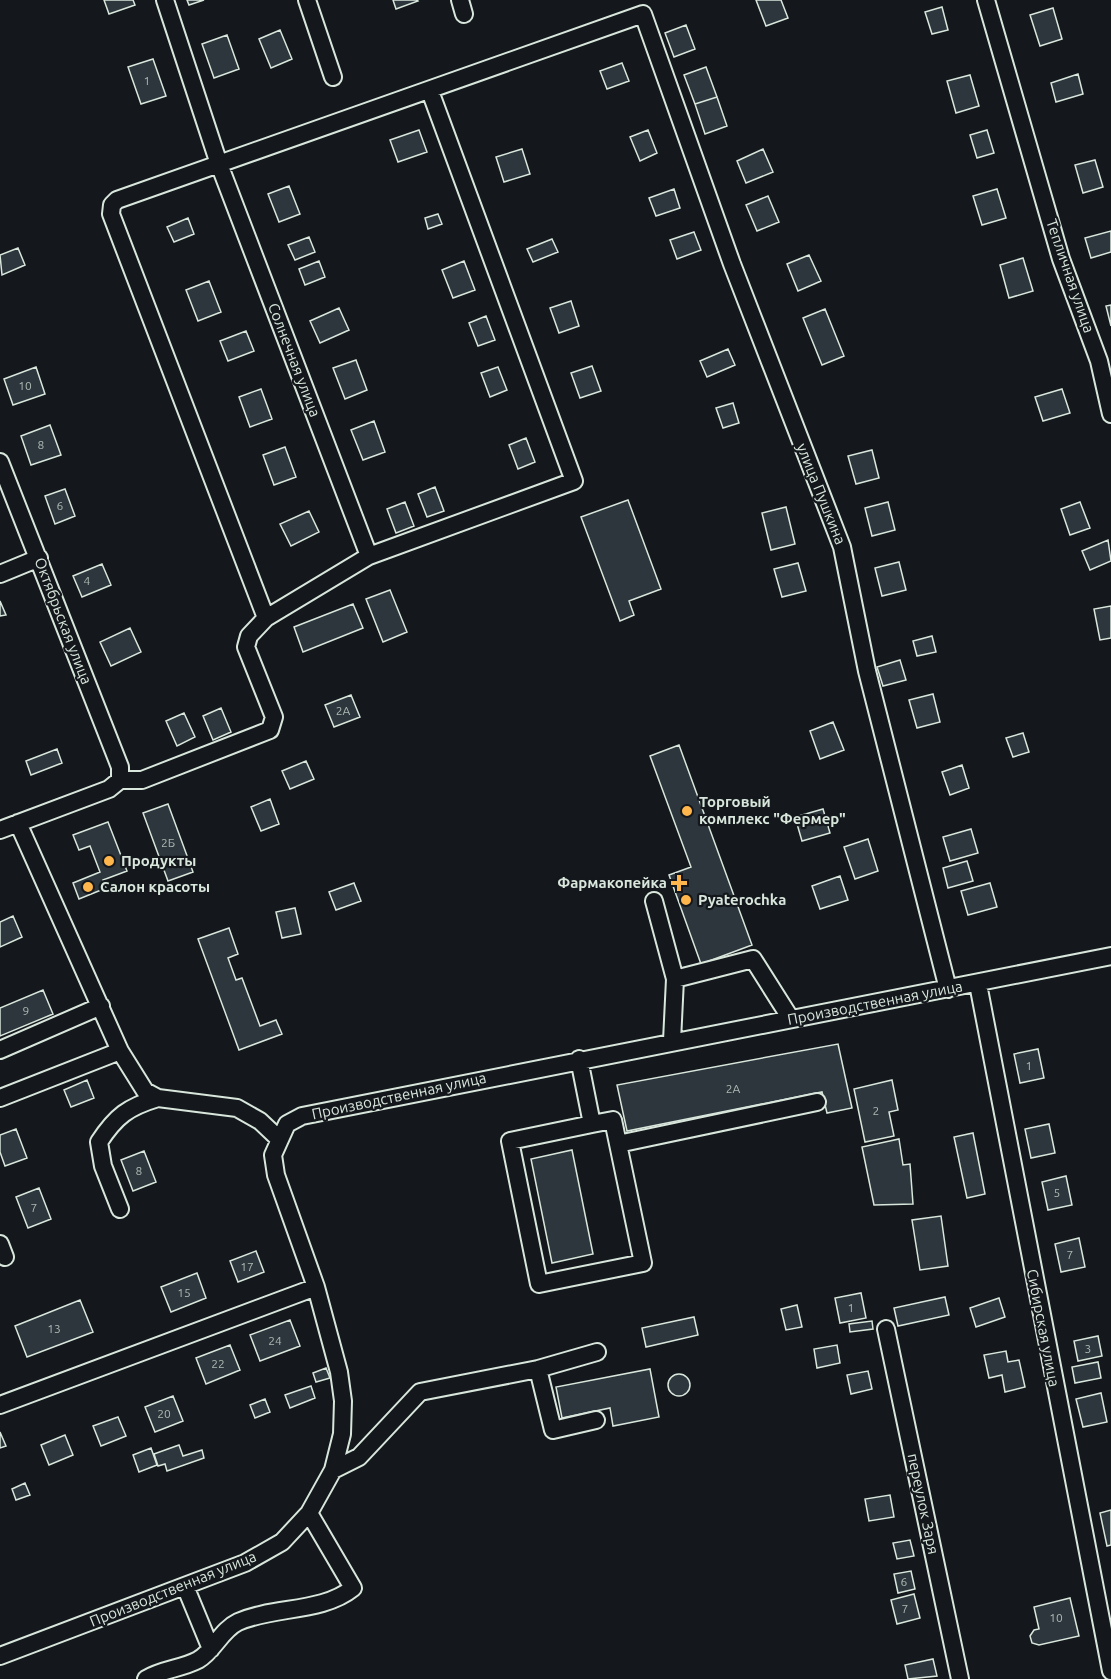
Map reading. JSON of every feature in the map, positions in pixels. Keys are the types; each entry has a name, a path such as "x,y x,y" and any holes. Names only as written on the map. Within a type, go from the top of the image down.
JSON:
{"street":[{"name":"Солнечная улица","path":"165,0 219,164 369,556"},
{"path":"307,0 333,77"},
{"name":"Тепличная улица","path":"986,0 1061,259 1099,361 1111,414"},
{"name":"улица Пушкина","path":"430,92 643,14 732,264 843,547 867,671 948,989"},
{"path":"0,830 109,789 120,780 142,780 270,730 274,717 246,647 249,636 266,618 369,556 574,481 430,92 117,200 112,205 111,214 266,618"},
{"name":"Октябрьская улица","path":"0,462 120,767 120,780"},
{"path":"0,574 39,558"},
{"path":"18,823 120,1051 145,1091 158,1098"},
{"path":"654,901 675,979 672,1041"},
{"name":"Производственная улица","path":"0,1656 245,1563 282,1542 309,1513 333,1470 342,1434 343,1401 339,1371 316,1287 276,1174 273,1155 278,1138 286,1124 302,1116 579,1059 978,984 1111,956"},
{"path":"675,979 753,958 791,1019"},
{"name":"Сибирская улица","path":"978,984 1111,1671"},
{"path":"0,1050 101,1006"},
{"path":"0,1098 120,1051"},
{"path":"579,1059 592,1124"},
{"path":"120,1209 103,1166 99,1142 109,1127 133,1105 158,1098 199,1101 237,1108 260,1121 278,1138"},
{"path":"618,1144 817,1102"},
{"path":"613,1120 643,1263 539,1284 510,1140 592,1124 613,1120"},
{"path":"0,1405 316,1287"},
{"name":"переулок Заря","path":"886,1329 960,1679"},
{"path":"333,1470 359,1457 420,1392 538,1369 597,1352"},
{"path":"538,1369 553,1430 596,1420"},
{"path":"146,1679 159,1671 198,1660 238,1622 321,1603 344,1596 353,1588 309,1513"},
{"path":"185,1586 211,1649"}],"building":[{"path":"104,0 133,0 135,5 109,14"},
{"path":"187,0 204,0 189,5"},
{"path":"393,0 417,0 418,1 396,9"},
{"path":"756,0 781,0 788,18 766,26"},
{"path":"942,7 948,30 932,34 925,12"},
{"path":"1053,8 1062,39 1040,46 1030,15"},
{"path":"686,25 695,49 674,57 665,33"},
{"path":"280,30 292,59 271,68 259,39"},
{"path":"227,35 239,69 214,78 202,44"},
{"path":"153,59 166,96 141,104 128,67"},
{"path":"622,63 629,81 607,89 600,71"},
{"path":"706,67 717,97 695,104 684,75"},
{"path":"1078,74 1083,94 1056,102 1051,83"},
{"path":"970,75 979,106 956,113 947,81"},
{"path":"717,97 727,126 705,134 695,104"},
{"path":"419,130 427,152 398,162 390,140"},
{"path":"648,130 657,153 640,161 630,137"},
{"path":"987,130 994,153 977,158 970,135"},
{"path":"522,149 530,174 504,182 496,157"},
{"path":"763,149 773,172 746,183 737,161"},
{"path":"1095,160 1103,187 1083,193 1075,165"},
{"path":"289,186 300,214 279,222 268,194"},
{"path":"674,189 680,208 656,216 649,198"},
{"path":"997,189 1006,218 982,225 973,196"},
{"path":"768,196 779,222 757,231 746,205"},
{"path":"438,214 442,224 428,229 425,218"},
{"path":"188,218 194,234 174,242 167,227"},
{"path":"1111,231 1111,252 1091,258 1085,238"},
{"path":"694,232 701,250 677,259 670,240"},
{"path":"309,237 315,252 295,260 288,245"},
{"path":"552,239 558,252 533,262 527,249"},
{"path":"18,248 25,265 2,275 0,255"},
{"path":"809,255 821,281 798,291 787,264"},
{"path":"1023,258 1033,291 1009,298 1000,265"},
{"path":"319,261 325,277 305,285 299,269"},
{"path":"464,261 475,290 453,298 442,270"},
{"path":"209,281 221,312 198,321 186,290"},
{"path":"571,301 579,326 559,333 550,308"},
{"path":"1111,305 1111,326 1106,306"},
{"path":"339,308 349,330 320,343 310,321"},
{"path":"825,309 844,356 822,365 803,318"},
{"path":"486,316 495,340 478,346 469,323"},
{"path":"246,331 254,351 228,361 220,341"},
{"path":"728,349 735,365 707,377 700,361"},
{"path":"356,360 367,390 345,399 333,368"},
{"path":"592,366 601,391 580,398 571,373"},
{"path":"36,367 45,394 13,405 4,379"},
{"path":"498,367 507,390 490,397 481,373"},
{"path":"261,389 272,419 250,427 239,397"},
{"path":"1062,389 1070,413 1043,421 1035,397"},
{"path":"733,403 739,423 723,428 716,408"},
{"path":"374,421 385,452 363,460 351,430"},
{"path":"50,425 61,455 31,465 21,436"},
{"path":"526,438 535,462 518,469 509,445"},
{"path":"285,447 296,477 274,485 263,455"},
{"path":"872,450 879,478 856,484 848,456"},
{"path":"435,487 444,511 427,517 418,494"},
{"path":"65,489 75,516 55,524 45,496"},
{"path":"628,500 661,589 629,601 634,615 620,621 581,517"},
{"path":"405,502 414,526 396,533 387,509"},
{"path":"888,502 895,530 872,536 865,508"},
{"path":"1080,502 1090,528 1070,535 1061,509"},
{"path":"786,507 795,544 771,550 762,513"},
{"path":"309,511 319,532 291,546 280,524"},
{"path":"1108,540 1111,561 1090,570 1082,551"},
{"path":"899,562 906,590 882,596 875,568"},
{"path":"798,563 806,591 782,597 774,569"},
{"path":"102,564 111,585 82,597 73,576"},
{"path":"390,590 407,632 383,642 366,599"},
{"path":"0,601 6,615 0,616"},
{"path":"353,604 363,628 303,652 294,627"},
{"path":"1111,606 1111,638 1100,640 1094,609"},
{"path":"130,628 141,652 111,666 100,642"},
{"path":"932,636 936,652 917,656 913,641"},
{"path":"900,660 906,680 883,686 877,667"},
{"path":"933,694 940,722 917,728 909,700"},
{"path":"351,695 360,717 334,727 325,705"},
{"path":"221,708 231,732 213,740 203,716"},
{"path":"184,713 195,737 177,746 166,721"},
{"path":"833,722 844,750 820,759 810,731"},
{"path":"1023,733 1029,752 1013,757 1006,738"},
{"name":"Торговый комплекс \"Фермер\"","path":"679,745 752,945 701,964 669,875 691,867 650,756"},
{"path":"57,749 62,763 31,775 26,761"},
{"path":"306,761 314,779 290,789 282,771"},
{"path":"962,765 969,788 950,795 942,772"},
{"path":"270,799 279,824 261,831 251,807"},
{"path":"168,804 193,872 168,881 143,813"},
{"path":"823,809 830,833 802,841 795,817"},
{"name":"Продукты","path":"108,822 127,871 103,880 106,888 79,899 73,883 100,872 90,846 79,850 73,835"},
{"path":"971,829 978,853 950,861 943,837"},
{"path":"868,839 878,871 855,879 844,847"},
{"path":"967,861 973,881 948,888 943,868"},
{"path":"840,876 848,900 820,909 812,886"},
{"path":"354,883 361,901 336,910 329,892"},
{"path":"990,883 997,907 968,915 961,891"},
{"path":"295,908 301,934 282,938 276,912"},
{"path":"13,916 22,937 0,947 0,922"},
{"path":"229,928 238,954 228,958 236,980 242,978 260,1026 276,1020 282,1034 239,1050 198,939"},
{"path":"43,990 53,1014 0,1036 0,1008"},
{"path":"838,1044 852,1108 827,1113 822,1092 627,1131 617,1085"},
{"path":"1038,1049 1044,1078 1020,1083 1014,1054"},
{"path":"87,1080 94,1098 71,1107 64,1090"},
{"path":"892,1080 898,1110 889,1112 894,1136 865,1142 854,1089"},
{"path":"1049,1124 1055,1153 1031,1158 1025,1129"},
{"path":"16,1129 27,1158 5,1166 0,1152 0,1135"},
{"path":"973,1133 985,1194 967,1198 954,1137"},
{"path":"899,1139 903,1165 910,1164 913,1204 874,1205 862,1147"},
{"path":"572,1150 593,1254 552,1263 531,1159"},
{"path":"144,1151 156,1182 133,1191 121,1160"},
{"path":"1066,1176 1072,1205 1048,1210 1042,1182"},
{"path":"39,1188 51,1219 28,1228 16,1197"},
{"path":"941,1216 948,1266 920,1270 912,1220"},
{"path":"1079,1238 1085,1267 1061,1272 1055,1244"},
{"path":"256,1251 264,1272 238,1282 230,1261"},
{"path":"197,1273 206,1298 171,1312 161,1287"},
{"path":"861,1293 866,1318 840,1323 835,1298"},
{"path":"945,1297 949,1315 898,1326 894,1308"},
{"path":"999,1298 1005,1317 976,1327 970,1308"},
{"path":"80,1300 93,1332 27,1357 15,1326"},
{"path":"797,1305 802,1327 786,1330 781,1309"},
{"path":"694,1317 698,1335 646,1347 642,1328"},
{"path":"290,1320 300,1346 260,1361 250,1335"},
{"path":"872,1321 873,1329 850,1332 849,1324"},
{"path":"1098,1336 1102,1356 1078,1361 1074,1341"},
{"path":"230,1345 240,1370 206,1384 196,1358"},
{"path":"837,1345 840,1363 817,1368 814,1349"},
{"path":"1006,1351 1008,1362 1019,1360 1025,1387 1005,1392 1002,1375 989,1378 984,1355"},
{"path":"1098,1362 1101,1378 1075,1383 1072,1367"},
{"path":"326,1368 330,1378 316,1382 313,1373"},
{"path":"650,1369 659,1417 613,1426 610,1408 562,1418 556,1387"},
{"path":"868,1371 872,1389 851,1394 847,1375"},
{"path":"679,1374 687,1377 690,1385 687,1393 679,1396 671,1393 668,1385 671,1377"},
{"path":"311,1386 315,1398 290,1408 285,1395"},
{"path":"1101,1393 1107,1422 1083,1427 1076,1399"},
{"path":"173,1396 183,1421 155,1432 145,1407"},
{"path":"265,1399 270,1412 255,1418 250,1405"},
{"path":"118,1417 126,1436 101,1446 93,1426"},
{"path":"0,1432 6,1446 0,1448"},
{"path":"65,1435 73,1455 49,1465 41,1445"},
{"path":"179,1445 183,1456 202,1450 204,1458 167,1471 165,1464 158,1466 154,1454"},
{"path":"151,1448 157,1465 139,1472 133,1455"},
{"path":"25,1483 30,1495 16,1500 12,1489"},
{"path":"890,1495 894,1517 869,1521 865,1499"},
{"path":"1111,1510 1111,1545 1107,1546 1100,1513"},
{"path":"910,1540 914,1556 897,1559 893,1543"},
{"path":"911,1571 915,1589 898,1593 894,1574"},
{"path":"914,1594 920,1618 897,1624 891,1600"},
{"path":"1070,1598 1079,1636 1039,1645 1032,1643 1030,1636 1034,1630 1039,1629 1034,1607"},
{"path":"933,1659 937,1676 908,1679 905,1665"}],"place":[{"name":"Торговый комплекс \"Фермер\"","path":"687,811"},
{"name":"Продукты","path":"109,861"},
{"name":"Фармакопейка","path":"679,883"},
{"name":"Салон красоты","path":"88,887"},
{"name":"Pyaterochka","path":"686,900"}]}
